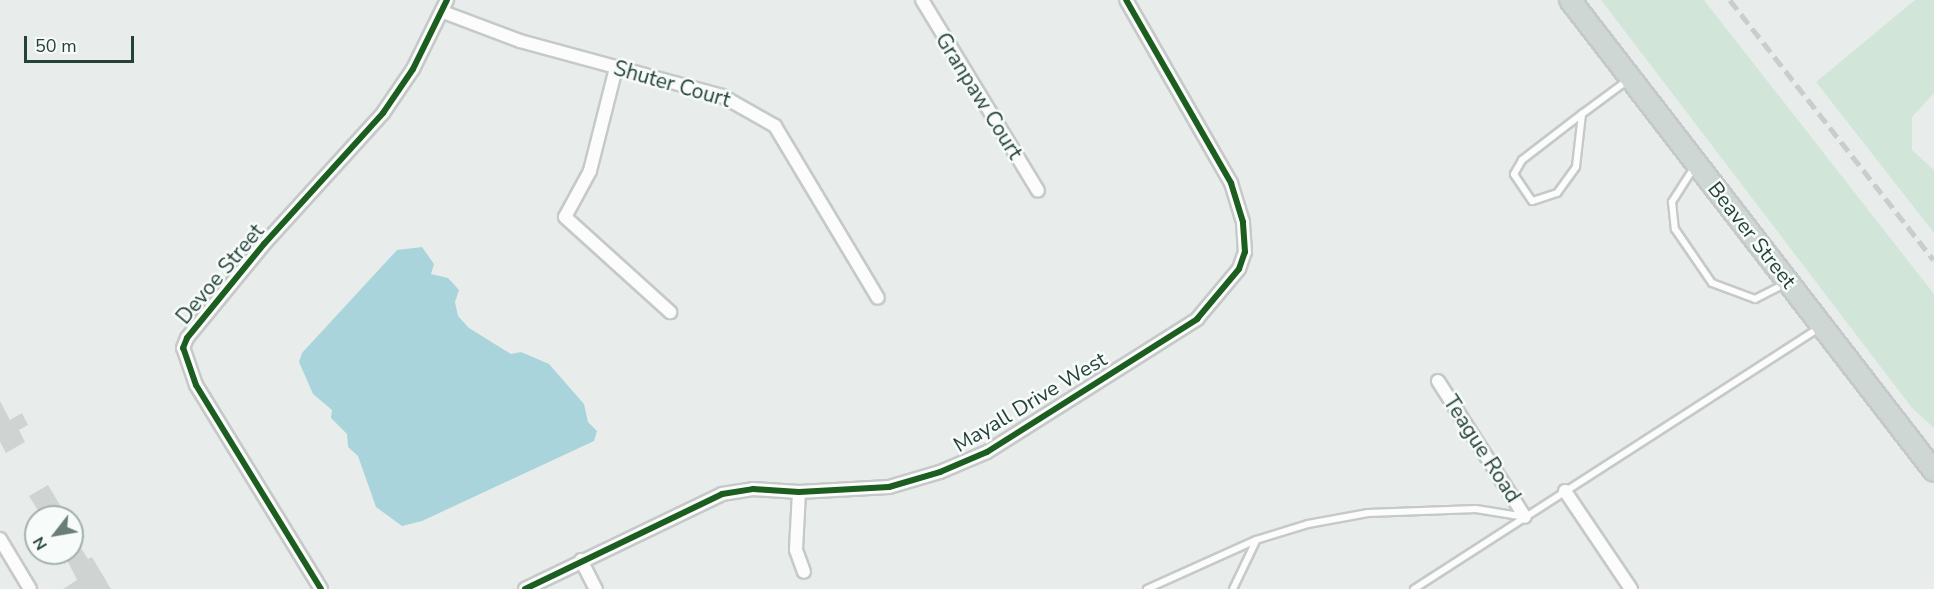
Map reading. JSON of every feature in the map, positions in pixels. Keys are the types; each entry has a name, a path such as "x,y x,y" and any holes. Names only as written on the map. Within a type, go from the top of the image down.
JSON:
{"main road":[{"name":"Beaver Street","path":"1570,0 1934,471"}],"street":[{"name":"Granpaw Court","path":"922,0 1038,191"},
{"name":"Mayall Drive West","path":"525,589 722,494 753,489 799,492 889,487 940,472 987,452 1197,320 1239,269 1245,252 1243,222 1230,183 1126,0"},
{"name":"Shuter Court","path":"445,6 520,41 722,96 776,126 878,298"},
{"name":"Devoe Street","path":"321,589 196,385 183,348 187,338 264,244 383,113 413,69 445,6"},
{"path":"616,68 590,171 565,217 670,312"},
{"name":"Teague Road","path":"1438,381 1526,517"},
{"path":"1564,491 1631,589"},
{"path":"799,492 796,550 804,572"},
{"path":"0,539 30,589"},
{"path":"581,560 596,589"}],"lane":[{"path":"1582,114 1576,167 1557,193 1532,201 1514,174 1522,160 1582,114 1630,78"},
{"path":"1696,163 1672,202 1675,228 1712,283 1755,299 1788,282"},
{"path":"1414,589 1822,326"},
{"path":"1147,589 1256,540 1308,524 1368,513 1476,510 1526,517"},
{"path":"1233,589 1256,540"}],"green space":[{"path":"1601,0 1704,0 1934,294 1934,428 1912,408"},
{"path":"1915,0 1934,0 1934,93 1912,117 1912,150 1934,170 1934,233 1816,82"}],"water":[{"path":"422,247 434,264 431,274 448,278 459,290 455,302 458,316 469,328 511,354 521,352 549,364 584,404 588,422 597,431 594,441 422,521 402,526 376,507 358,456 348,447 347,434 331,418 332,410 313,394 299,362 302,353 397,250"}],"building":[{"path":"0,401 10,420 22,413 28,425 19,430 25,442 6,453 0,442"},
{"path":"48,485 60,505 35,505 29,496"},
{"path":"84,553 88,559 92,557 111,589 63,589 77,580 70,565 84,565"}],"railway":[{"path":"1730,0 1934,260"}],"cycle path":[{"path":"321,589 196,385 183,348 187,338 264,244 383,113 413,69 447,0"},
{"path":"525,589 722,494 753,489 799,492 889,487 940,472 987,452 1197,319 1239,269 1245,252 1243,222 1231,183 1126,0"}]}
